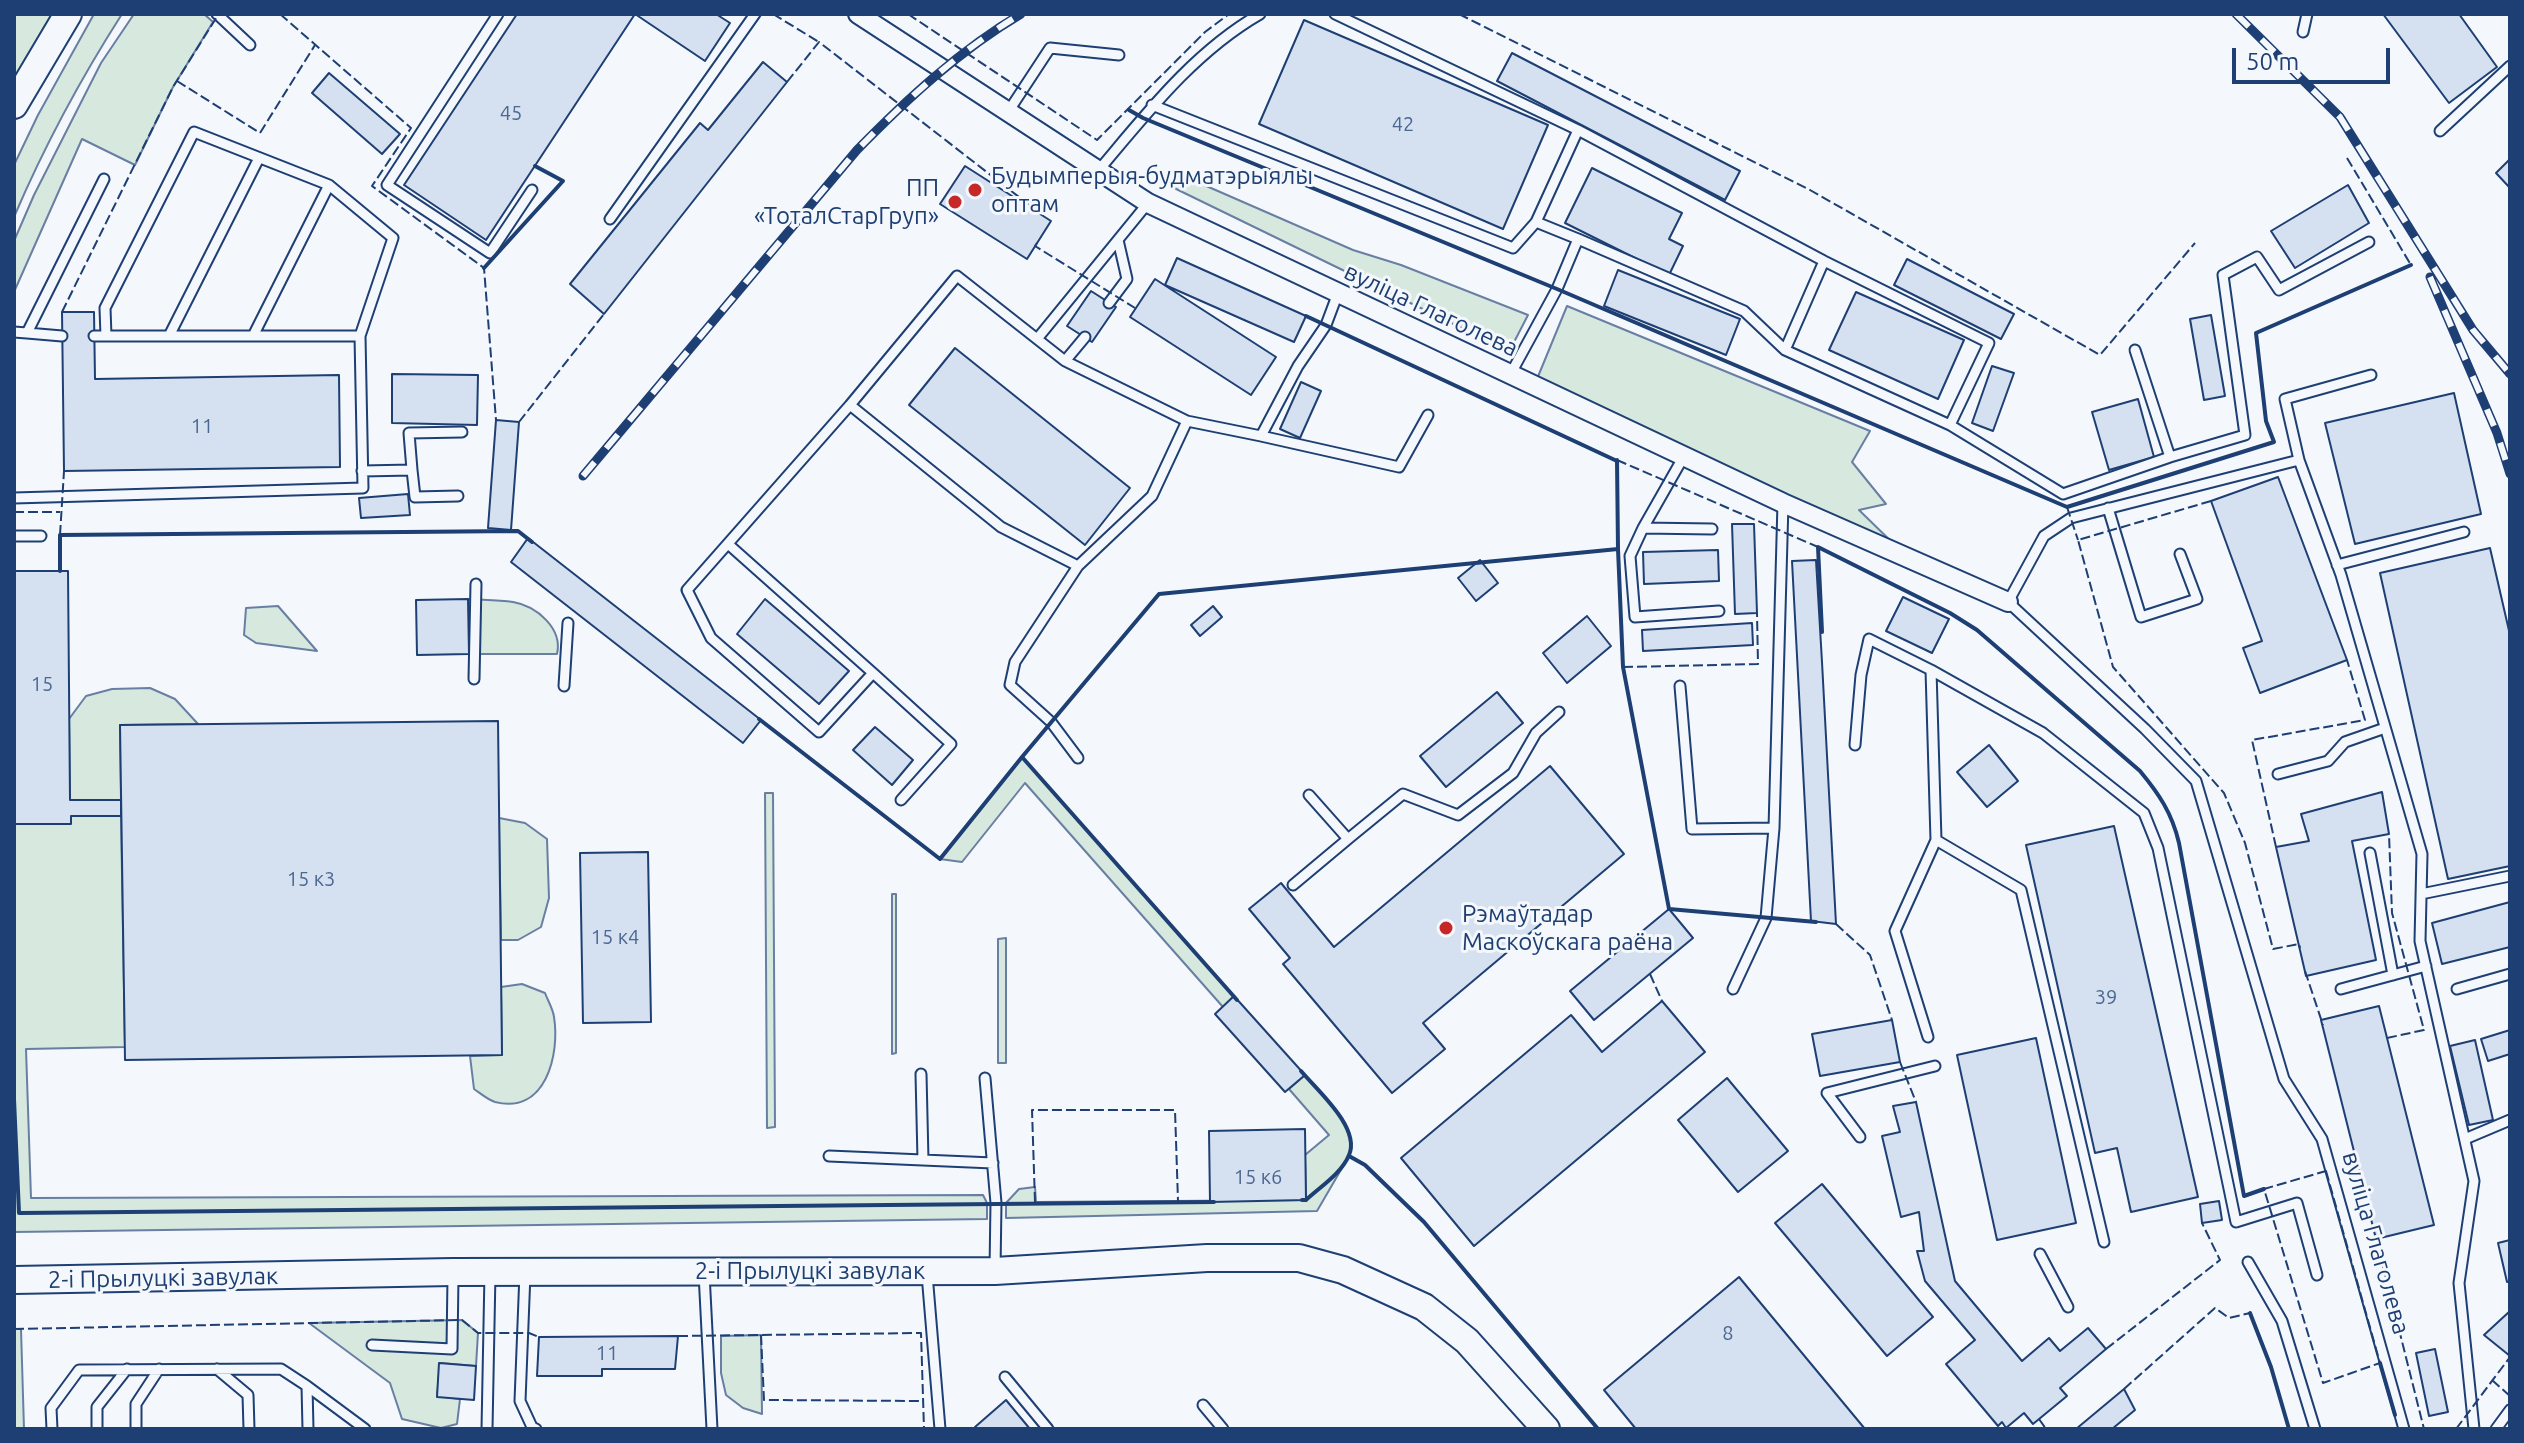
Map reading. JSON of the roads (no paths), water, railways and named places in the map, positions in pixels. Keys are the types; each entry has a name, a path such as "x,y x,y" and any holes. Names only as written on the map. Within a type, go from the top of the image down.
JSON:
{"street":[{"path":"14,105 68,14"},
{"name":"вуліца Глаголева","path":"858,14 1148,203 1783,503 2008,602"},
{"name":"2-і Прылуцкі завулак","path":"14,1280 453,1272 995,1271 1207,1258 1299,1258 1364,1279 1424,1307 1467,1341 1546,1429"}],"lane":[{"path":"217,14 250,45"},
{"path":"498,14 387,185 490,253 532,190"},
{"path":"610,219 755,14"},
{"path":"1098,171 1152,105 1231,31 1260,14"},
{"path":"1335,14 1578,130 1824,261 1989,343 1950,425"},
{"path":"2303,32 2307,14"},
{"path":"1008,112 1050,48 1119,55"},
{"path":"2440,131 2510,66"},
{"path":"1152,105 1513,248 1536,222 1578,130"},
{"path":"14,498 363,488 360,336 393,238 329,185 194,132 105,308 106,336"},
{"path":"169,336 259,158"},
{"path":"27,333 104,179"},
{"path":"253,336 329,185"},
{"path":"1037,339 1148,203"},
{"path":"1536,222 1744,311 1785,350 1950,425 2063,494 2245,435 2223,275 2257,257 2279,290 2369,242"},
{"path":"1510,375 1557,289 1578,239"},
{"path":"1109,303 1127,279 1118,240"},
{"path":"1785,350 1824,261"},
{"path":"873,673 819,732 711,638 687,590 850,405 957,276 1065,361 1187,421 1399,467 1428,415"},
{"path":"1261,436 1298,366 1326,325 1338,293"},
{"path":"14,332 62,336"},
{"path":"94,336 360,336"},
{"path":"1065,361 1085,337"},
{"path":"2135,350 2170,457"},
{"path":"2371,375 2285,399 2299,460 2337,565 2422,854 2420,941 2474,1181 2459,1283 2474,1429"},
{"path":"850,405 1001,527 1078,566"},
{"path":"1078,758 1051,722 1010,685 1015,662 1078,566 1152,496 1187,421"},
{"path":"458,496 415,497 409,433 462,432"},
{"path":"1684,456 1630,556 1635,617 1719,611"},
{"path":"2008,602 2044,536 2071,518 2299,460"},
{"path":"362,471 412,470"},
{"path":"1733,989 1766,918 1774,828 1783,503"},
{"path":"2108,508 2141,617 2197,599 2180,554"},
{"path":"1643,528 1712,529"},
{"path":"2337,565 2464,532"},
{"path":"14,536 41,536"},
{"path":"728,544 951,744 901,800"},
{"path":"474,679 476,584"},
{"name":"вуліца Глаголева","path":"2008,602 2145,729 2196,781 2284,1079 2322,1139 2401,1428"},
{"path":"564,686 568,623"},
{"path":"1855,745 1861,675 1869,639 2043,733 2144,813 2158,848 2236,1222 2297,1203 2317,1275"},
{"path":"1928,1037 1895,931 1936,840 1931,670"},
{"path":"1680,686 1692,829 1774,828"},
{"path":"1293,885 1403,794 1458,815 1513,773 1536,733 1559,712"},
{"path":"2278,774 2328,761 2345,742 2385,728"},
{"path":"1309,795 1348,839"},
{"path":"1936,840 2021,890 2104,1242"},
{"path":"2370,853 2393,975"},
{"path":"2421,894 2510,876"},
{"path":"2341,989 2426,966"},
{"path":"2457,989 2510,974"},
{"path":"1860,1137 1827,1093 1935,1066"},
{"path":"921,1074 923,1160"},
{"path":"985,1078 996,1203 995,1271"},
{"path":"2465,1139 2510,1120"},
{"path":"829,1156 993,1163"},
{"path":"2040,1254 2068,1307"},
{"path":"2248,1262 2282,1321 2315,1429"},
{"path":"704,1271 712,1429"},
{"path":"927,1271 940,1429"},
{"path":"372,1345 452,1349 453,1272"},
{"path":"487,1429 490,1273"},
{"path":"525,1273 520,1401 532,1427 536,1429"},
{"path":"97,1429 97,1407 127,1369"},
{"path":"136,1429 136,1404 159,1369"},
{"path":"217,1369 248,1395 249,1429"},
{"path":"52,1429 51,1408 79,1370 281,1369 365,1429"},
{"path":"1005,1377 1048,1429"},
{"path":"307,1386 308,1429"},
{"path":"1203,1405 1223,1429"},
{"path":"2496,1429 2510,1410"}],"railway":[{"path":"583,476 857,150 934,77 1021,14"},
{"path":"2236,14 2340,117 2473,330 2510,374"},
{"path":"2430,277 2497,433 2510,474"}],"place":[{"name":"Будымперыя-будматэрыялы оптам","path":"975,190"},
{"name":"ПП «ТоталСтарГруп»","path":"955,202"},
{"name":"Рэмаўтадар Маскоўскага раёна","path":"1446,928"}]}
